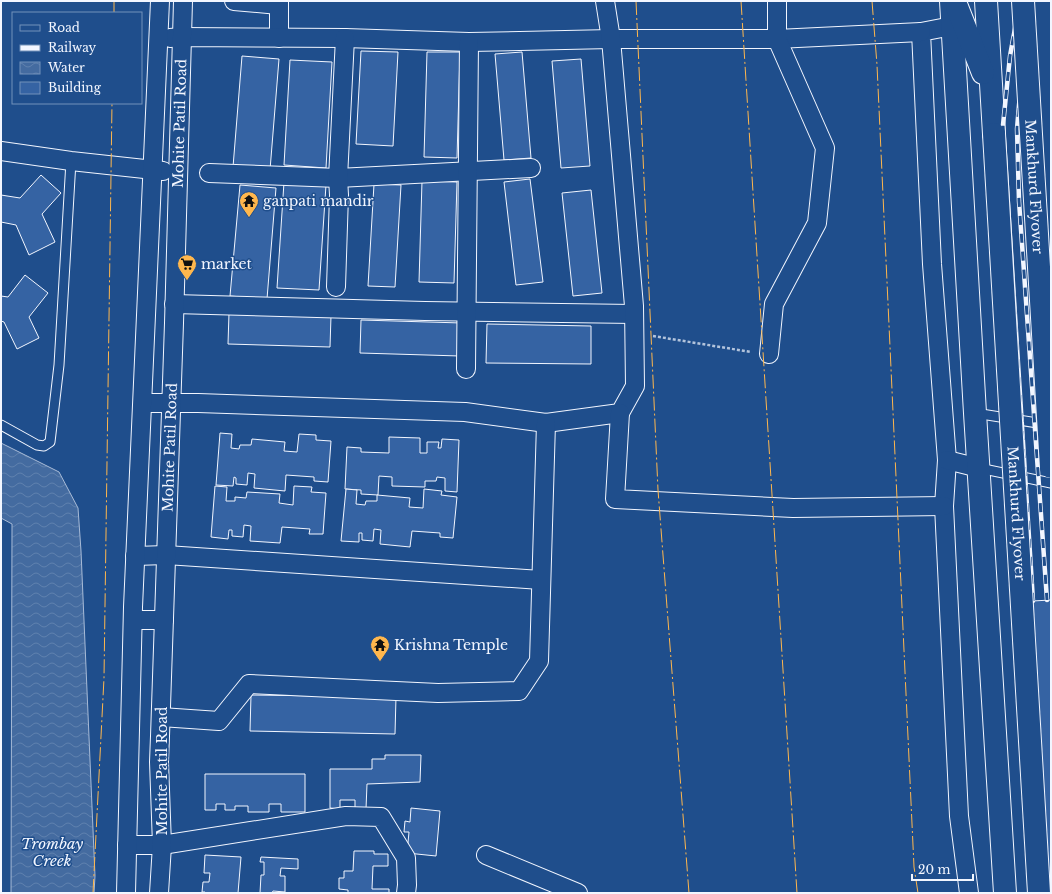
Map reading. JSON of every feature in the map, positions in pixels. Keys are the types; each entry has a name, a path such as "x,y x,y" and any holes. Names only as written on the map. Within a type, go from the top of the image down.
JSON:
{"highway":[{"path":"951,1 1005,893"},
{"path":"955,1 991,93"},
{"name":"Mankhurd Flyover","path":"986,1 1039,893"},
{"name":"Mankhurd Flyover","path":"1023,1 1051,467"}],"street":[{"path":"126,893 135,556 160,1"},
{"name":"Mohite Patil Road","path":"160,893 162,845 159,762 183,1"},
{"path":"234,1 279,3 279,38"},
{"path":"605,1 611,39 634,314 635,386 620,413 615,499 793,508 944,506"},
{"path":"769,354 774,304 817,223 825,148 777,39 777,1"},
{"path":"159,39 182,37 345,38 469,42 611,39 777,39 921,32 952,26"},
{"path":"921,32 932,264 947,460 944,506 959,816 969,893"},
{"path":"336,287 339,195 338,178 345,38"},
{"path":"466,369 469,42"},
{"path":"1,151 71,161 178,173"},
{"path":"209,173 338,178 531,168"},
{"path":"174,304 466,312 634,314"},
{"path":"143,403 171,402 465,412 546,423 620,413"},
{"path":"161,717 219,721 249,684 438,693 519,691 539,662 546,423"},
{"path":"947,460 979,468"},
{"path":"135,556 166,555 541,580"},
{"path":"133,620 164,620"},
{"path":"127,845 162,845 346,816 381,818 406,858 406,893"},
{"path":"486,855 578,893"}],"lane":[{"path":"1,424 37,446 44,446 50,442 59,365 71,161"},
{"path":"975,412 1051,425"},
{"path":"979,468 1051,483"}],"path":[{"path":"634,333 769,354"}],"water":[{"name":"Trombay Creek","path":"1,443 59,472 78,508 95,876 94,893 11,893 12,524 1,518"}],"building":[{"path":"361,51 398,52 393,146 356,144"},
{"path":"427,52 460,52 457,158 424,157"},
{"path":"522,52 531,158 504,160 495,54"},
{"path":"242,56 279,59 270,170 233,167"},
{"path":"581,59 590,166 561,168 552,61"},
{"path":"290,60 332,62 326,168 284,165"},
{"path":"41,175 61,193 42,214 55,242 29,255 16,225 1,222 1,195 20,198"},
{"path":"530,179 543,282 516,285 504,182"},
{"path":"422,181 457,182 454,283 419,282"},
{"path":"284,182 326,185 319,290 277,288"},
{"path":"374,184 401,185 395,287 368,286"},
{"path":"240,185 276,188 267,299 230,296"},
{"path":"591,190 602,293 573,296 562,193"},
{"path":"25,275 48,293 29,317 39,338 17,349 4,322 1,321 1,296 8,297"},
{"path":"229,313 331,316 330,347 228,344"},
{"path":"361,320 462,323 460,356 360,353"},
{"path":"487,324 591,326 591,364 486,363"},
{"path":"220,433 232,434 231,448 239,449 240,445 251,445 252,439 285,442 284,451 297,452 299,434 316,435 316,440 331,441 328,482 314,481 314,477 286,475 285,491 254,488 255,474 248,473 247,485 236,484 236,478 234,477 233,486 216,485"},
{"path":"389,437 420,438 420,453 427,453 427,442 439,442 438,448 441,448 442,439 459,440 457,492 445,491 445,478 437,477 436,481 425,481 425,487 392,486 392,477 379,476 378,495 361,494 361,490 345,489 347,447 361,448 361,452 389,453"},
{"path":"215,486 227,487 226,501 235,501 235,497 246,498 247,492 280,494 279,503 293,505 294,486 312,487 311,492 326,493 323,534 309,534 310,529 282,527 280,543 250,541 251,526 244,525 243,537 232,536 232,530 229,530 228,539 211,537"},
{"path":"346,489 357,490 356,504 365,505 366,501 377,501 377,495 410,498 409,507 423,508 424,489 442,491 441,495 457,497 453,538 440,537 440,533 412,531 410,547 380,544 381,530 374,529 373,541 362,540 362,533 359,533 359,542 341,541"},
{"path":"1051,600 1051,893 1030,893 1014,602"},
{"path":"251,695 396,697 395,734 250,731"},
{"path":"385,755 421,755 420,782 367,784 366,809 355,809 355,800 340,800 340,809 330,808 330,769 372,769 372,759 385,759"},
{"path":"205,774 305,774 305,812 281,812 281,804 269,804 269,812 248,812 248,806 235,806 235,810 225,810 225,804 216,804 216,810 205,810"},
{"path":"411,808 440,811 436,856 407,853 409,832 404,832 405,821 410,822"},
{"path":"354,851 374,851 374,854 388,854 388,866 373,866 372,889 389,889 389,893 348,893 348,890 339,889 339,878 344,878 344,871 353,871"},
{"path":"205,855 241,857 238,893 202,892 203,882 209,882 210,873 204,873"},
{"path":"261,857 298,859 298,869 281,868 280,876 285,876 285,892 273,891 272,893 260,893 261,875 264,875 264,862 260,862"}],"railway":[{"path":"1020,1 1010,56 1003,125 1033,601"},
{"path":"1033,1 1023,58 1017,129 1019,201 1047,600"}],"power":[{"path":"114,1 114,12"},
{"path":"636,1 658,490 689,893"},
{"path":"741,1 797,893"},
{"path":"872,1 877,65 914,867 918,893"},
{"path":"93,893 104,678 112,104"}],"place":[{"name":"ganpati mandir","path":"249,218"},
{"name":"market","path":"187,281"},
{"name":"Krishna Temple","path":"380,662"}]}
